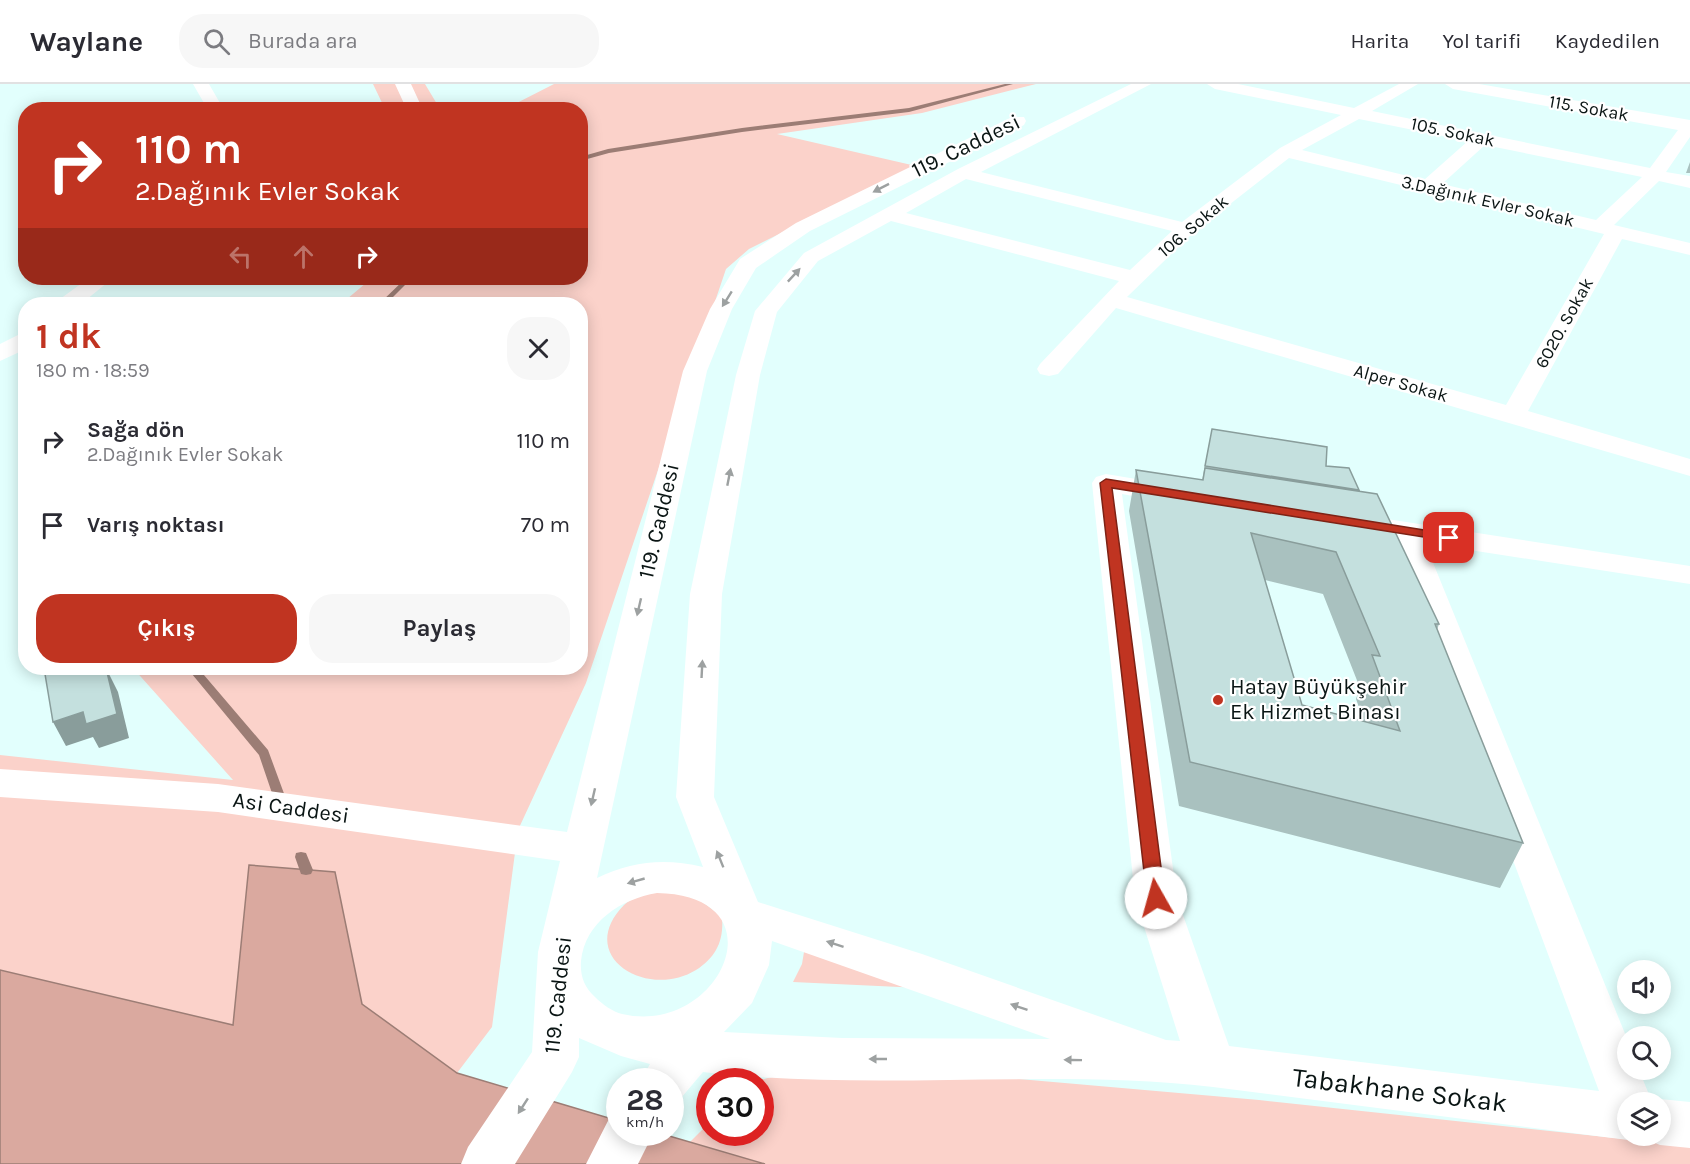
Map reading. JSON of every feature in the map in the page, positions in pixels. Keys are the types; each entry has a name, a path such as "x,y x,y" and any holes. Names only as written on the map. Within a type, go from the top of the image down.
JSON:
{"street":[{"path":"201,84 211,102"},
{"path":"403,84 411,102"},
{"name":"119. Caddesi","path":"486,1164 555,1057 559,954 581,849 695,371 721,309 748,264 803,227 951,153 1075,95 1106,84"},
{"name":"119. Caddesi","path":"742,914 695,797 706,594 748,375 766,311 785,285 811,257 964,173 1143,84"},
{"name":"105. Sokak","path":"1215,84 1690,182"},
{"name":"106. Sokak","path":"1049,369 1111,300 1186,229 1286,152 1361,113 1410,84"},
{"name":"115. Sokak","path":"1453,84 1690,126"},
{"name":"6020. Sokak","path":"1513,415 1607,229 1655,176 1690,126"},
{"path":"1427,187 1482,138"},
{"name":"3.Dağınık Evler Sokak","path":"1286,152 1690,249"},
{"path":"964,173 1186,229"},
{"path":"888,214 1134,278"},
{"path":"77,297 93,285"},
{"name":"Alper Sokak","path":"1111,300 1690,468"},
{"path":"0,354 18,343"},
{"path":"1193,1064 1156,898 1106,483 1209,500"},
{"path":"1313,516 1690,575"},
{"path":"1405,531 1624,1092"},
{"name":"Asi Caddesi","path":"0,783 218,798 581,849"},
{"path":"679,1066 738,990 750,963 751,937 742,914 725,894 700,881 672,876 642,878 612,888 587,906 568,928 559,954 559,981 570,1005 592,1024 621,1035 679,1066 808,1059 1193,1064"},
{"path":"742,914 1193,1064"},
{"path":"621,1035 654,1037 687,1029 716,1012 738,990"},
{"name":"Tabakhane Sokak","path":"1193,1064 1617,1117"},
{"path":"1671,1123 1690,1125"},
{"path":"611,1164 621,1146"}],"shaded area":[{"path":"373,84 425,84 436,102 382,102"},
{"path":"554,84 1036,84 922,113 777,134 916,166 749,249 726,269 586,683 518,830 492,1027 457,1073 362,1004 335,872 249,865 233,1025 0,970 0,755 233,780 139,675 588,675 588,297 349,297 364,285 588,285 588,102 519,102"},
{"path":"249,865 335,872 362,1004 457,1073 606,1117 606,1146 684,1146 684,1140 696,1144 696,1146 703,1146 765,1164 0,1164 0,970 233,1025"},
{"path":"684,887 722,917 722,934 714,954 696,970 677,978 657,980 639,976 623,968 612,956 607,941 611,924 624,905 647,891"},
{"path":"807,934 985,991 793,982 802,964"},
{"path":"815,1066 904,1069 1259,1100 1617,1138 1617,1146 1671,1146 1671,1144 1690,1146 1690,1164 765,1164 704,1146 774,1146 774,1076"},
{"path":"696,1136 696,1144 690,1142"}],"building":[{"path":"1212,429 1327,447 1326,466 1349,468 1359,490 1205,466"},
{"path":"1205,468 1377,494 1439,624 1435,624 1523,843 1190,762 1136,470 1203,480","holes":["1251,533 1336,552 1380,656 1372,655 1400,731 1302,705"]},
{"path":"45,675 108,675 117,714 86,724 83,712 53,722"}],"waterway":[{"path":"588,157 608,151 742,130 909,110 1011,84"},
{"path":"389,297 402,285"},
{"path":"198,675 264,753 280,799"},
{"path":"301,857 306,870"}],"place":[{"name":"Hatay Büyükşehir Ek Hizmet Binası","path":"1218,700"}],"route":[{"path":"1156,898 1106,483 1449,538"}]}
